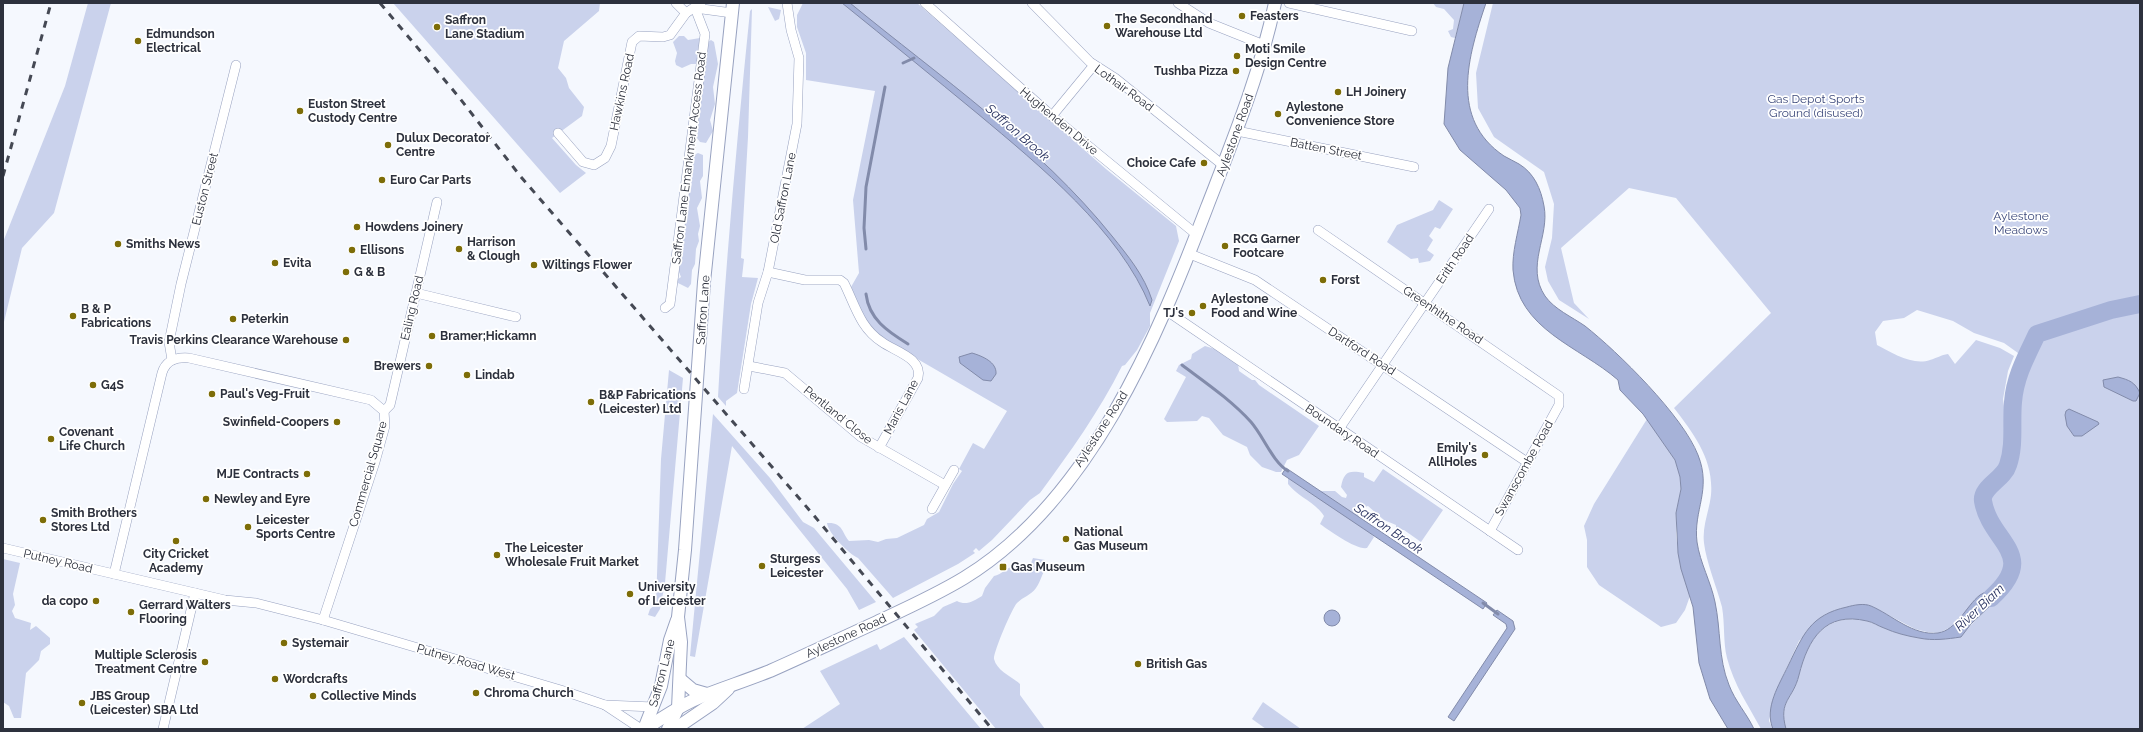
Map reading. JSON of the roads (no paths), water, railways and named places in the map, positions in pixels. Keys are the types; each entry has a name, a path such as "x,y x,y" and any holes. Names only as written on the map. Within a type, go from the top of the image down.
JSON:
{"main road":[{"name":"Aylestone Road","path":"643,729 678,708 707,694 730,687 835,642 935,594 988,563 1023,532 1056,495 1108,423 1133,378 1166,311 1190,254 1237,131 1264,45 1275,3"},
{"name":"Saffron Lane","path":"678,708 681,642 678,617 685,550 704,282 733,8"},
{"name":"Saffron Lane","path":"643,729 654,707 661,686 670,640 678,617"},
{"path":"680,679 693,690 707,694"},
{"name":"Aylestone Road","path":"675,729 713,703 730,687"},
{"path":"654,707 678,708 668,729"}],"street":[{"path":"676,3 686,13"},
{"name":"Hughenden Drive","path":"925,3 1052,116 1197,235"},
{"name":"Lothair Road","path":"1032,3 1094,65 1115,78 1224,166"},
{"path":"1178,3 1209,24 1264,45"},
{"path":"1289,3 1412,31"},
{"name":"Old Saffron Lane","path":"744,389 749,366 758,303 768,272 797,124 799,58 791,30 786,4"},
{"path":"698,5 733,8"},
{"name":"Hawkins Road","path":"558,133 583,162 594,165 605,158 611,146 632,42 639,36 663,37 670,35 686,13 698,5"},
{"name":"Saffron Lane Emankment Access Road","path":"665,308 670,304 705,34 698,5"},
{"name":"Euston Street","path":"172,360 169,342 236,65"},
{"path":"1052,116 1094,65"},
{"name":"Batten Street","path":"1237,131 1414,167"},
{"name":"Ealing Road","path":"384,411 390,405 437,202"},
{"name":"Erith Road","path":"1339,429 1489,209"},
{"name":"Greenhithe Road","path":"1318,230 1556,393 1560,400 1559,405"},
{"name":"Dartford Road","path":"1190,254 1255,280 1383,364 1527,462"},
{"name":"Maris Lane","path":"768,272 805,280 840,280 844,283 860,318 869,331 881,342 912,360 916,365 919,370 918,378 879,448"},
{"path":"416,293 516,316"},
{"name":"Boundary Road","path":"1166,311 1518,550"},
{"name":"Commercial Square","path":"172,360 181,357 189,358 371,400 384,411 385,426 323,620"},
{"path":"172,360 167,362 162,373 114,574 225,600 256,603 323,620"},
{"name":"Pentland Close","path":"749,366 780,371 790,376 854,432 879,448 945,485"},
{"name":"Swanscombe Road","path":"1490,531 1559,405"},
{"path":"932,509 954,470"},
{"name":"Putney Road","path":"3,548 114,574"},
{"path":"163,729 195,592"},
{"name":"Putney Road West","path":"323,620 500,671 605,705 643,729"},
{"name":"Putney Road West","path":"605,705 654,707"}],"water":[{"path":"842,3 850,3 953,85 1021,142 1053,172 1083,203 1130,258 1149,291 1152,300 1150,306 1136,278 1119,252 1076,201 1002,134"},
{"path":"1464,3 1486,3 1473,44 1469,65 1469,105 1475,124 1487,141 1504,156 1519,164 1529,172 1539,188 1543,200 1545,217 1544,228 1537,262 1539,285 1549,301 1558,309 1599,337 1648,386 1679,422 1698,455 1702,467 1703,489 1696,531 1698,550 1715,602 1725,675 1734,697 1754,729 1728,729 1710,699 1699,663 1693,607 1681,569 1678,553 1676,513 1681,489 1680,477 1675,460 1643,414 1620,390 1618,380 1553,335 1538,322 1526,308 1517,291 1513,270 1514,249 1521,215 1520,208 1506,190 1460,150 1444,124 1448,68"},
{"path":"972,353 988,360 994,366 996,374 991,381 983,380 960,363 959,357"},
{"path":"2118,377 2128,380 2136,386 2140,393 2136,401 2133,401 2104,387 2103,380"},
{"path":"2069,409 2098,422 2099,424 2082,436 2074,436 2067,426 2065,415 2066,411"},
{"path":"1286,468 1487,603 1483,609 1282,474"},
{"path":"2007,581 1995,601 1971,624 1961,637 1924,639 1897,633 1869,622 1852,619 1840,620 1829,624 1813,639 1796,683 1787,700 1784,712 1786,729 1773,729 1770,713 1771,705 1777,689 1798,645 1809,628 1824,615 1850,606 1865,605 1879,610 1911,628 1929,633 1938,633 1945,631 1956,623 1980,595"},
{"path":"1332,610 1339,615 1340,618 1335,625 1332,626 1325,621 1324,618 1329,611"},
{"path":"1497,610 1513,621 1515,629 1454,721 1448,717 1507,628 1506,624 1493,615"}],"waterway":[{"path":"903,63 914,58"},
{"path":"866,249 864,228 866,187 885,87"},
{"path":"866,294 871,311 880,324 908,344"},
{"name":"River Biam","path":"1991,598 2005,583 2011,570 2012,559 2008,549 1987,515 1983,496 1989,487 2002,475 2008,465 2012,442 2012,410 2014,393 2022,367 2037,334 2111,310 2140,304"},
{"name":"Saffron Brook","path":"1182,365 1235,406 1256,428 1277,461 1288,471"},
{"name":"Saffron Brook","path":"1483,603 1498,614"}],"railway":[{"path":"3,176 51,3"},
{"path":"380,3 458,96 521,177 811,512 992,729"}],"place":[{"name":"Feasters","path":"1242,16"},
{"name":"The Secondhand Warehouse Ltd","path":"1107,26"},
{"name":"Saffron Lane Stadium","path":"437,27"},
{"name":"Edmundson Electrical","path":"138,41"},
{"name":"Moti Smile Design Centre","path":"1237,56"},
{"name":"Tushba Pizza","path":"1236,71"},
{"name":"LH Joinery","path":"1338,92"},
{"name":"Euston Street Custody Centre","path":"300,111"},
{"name":"Aylestone Convenience Store","path":"1278,114"},
{"name":"Dulux Decorator Centre","path":"388,145"},
{"name":"Choice Cafe","path":"1204,163"},
{"name":"Euro Car Parts","path":"382,180"},
{"name":"Howdens Joinery","path":"357,227"},
{"name":"Smiths News","path":"118,244"},
{"name":"RCG Garner Footcare","path":"1225,246"},
{"name":"Harrison & Clough","path":"459,249"},
{"name":"Ellisons","path":"352,250"},
{"name":"Evita","path":"275,263"},
{"name":"Wiltings Flower","path":"534,265"},
{"name":"G & B","path":"346,272"},
{"name":"Forst","path":"1323,280"},
{"name":"Aylestone Food and Wine","path":"1203,306"},
{"name":"TJ's","path":"1192,313"},
{"name":"B & P Fabrications","path":"73,316"},
{"name":"Peterkin","path":"233,319"},
{"name":"Bramer;Hickamn","path":"432,336"},
{"name":"Travis Perkins Clearance Warehouse","path":"346,340"},
{"name":"Brewers","path":"429,366"},
{"name":"Lindab","path":"467,375"},
{"name":"G4S","path":"93,385"},
{"name":"Paul's Veg-Fruit","path":"212,394"},
{"name":"B&P Fabrications (Leicester) Ltd","path":"591,402"},
{"name":"Swinfield-Coopers","path":"337,422"},
{"name":"Covenant Life Church","path":"51,439"},
{"name":"Emily's AllHoles","path":"1485,455"},
{"name":"MJE Contracts","path":"307,474"},
{"name":"Newley and Eyre","path":"206,499"},
{"name":"Smith Brothers Stores Ltd","path":"43,520"},
{"name":"Leicester Sports Centre","path":"248,527"},
{"name":"National Gas Museum","path":"1066,539"},
{"name":"City Cricket Academy","path":"176,541"},
{"name":"The Leicester Wholesale Fruit Market","path":"497,555"},
{"name":"Sturgess Leicester","path":"762,566"},
{"name":"Gas Museum","path":"1003,567"},
{"name":"University of Leicester","path":"630,594"},
{"name":"da copo","path":"96,601"},
{"name":"Gerrard Walters Flooring","path":"131,612"},
{"name":"Systemair","path":"284,643"},
{"name":"Multiple Sclerosis Treatment Centre","path":"205,662"},
{"name":"British Gas","path":"1138,664"},
{"name":"Wordcrafts","path":"275,679"},
{"name":"Chroma Church","path":"476,693"},
{"name":"Collective Minds","path":"313,696"},
{"name":"JBS Group (Leicester) SBA Ltd","path":"82,703"}],"park label":[{"name":"Gas Depot Sports Ground (disused)","path":"1816,106"},
{"name":"Aylestone Meadows","path":"2021,223"}]}
